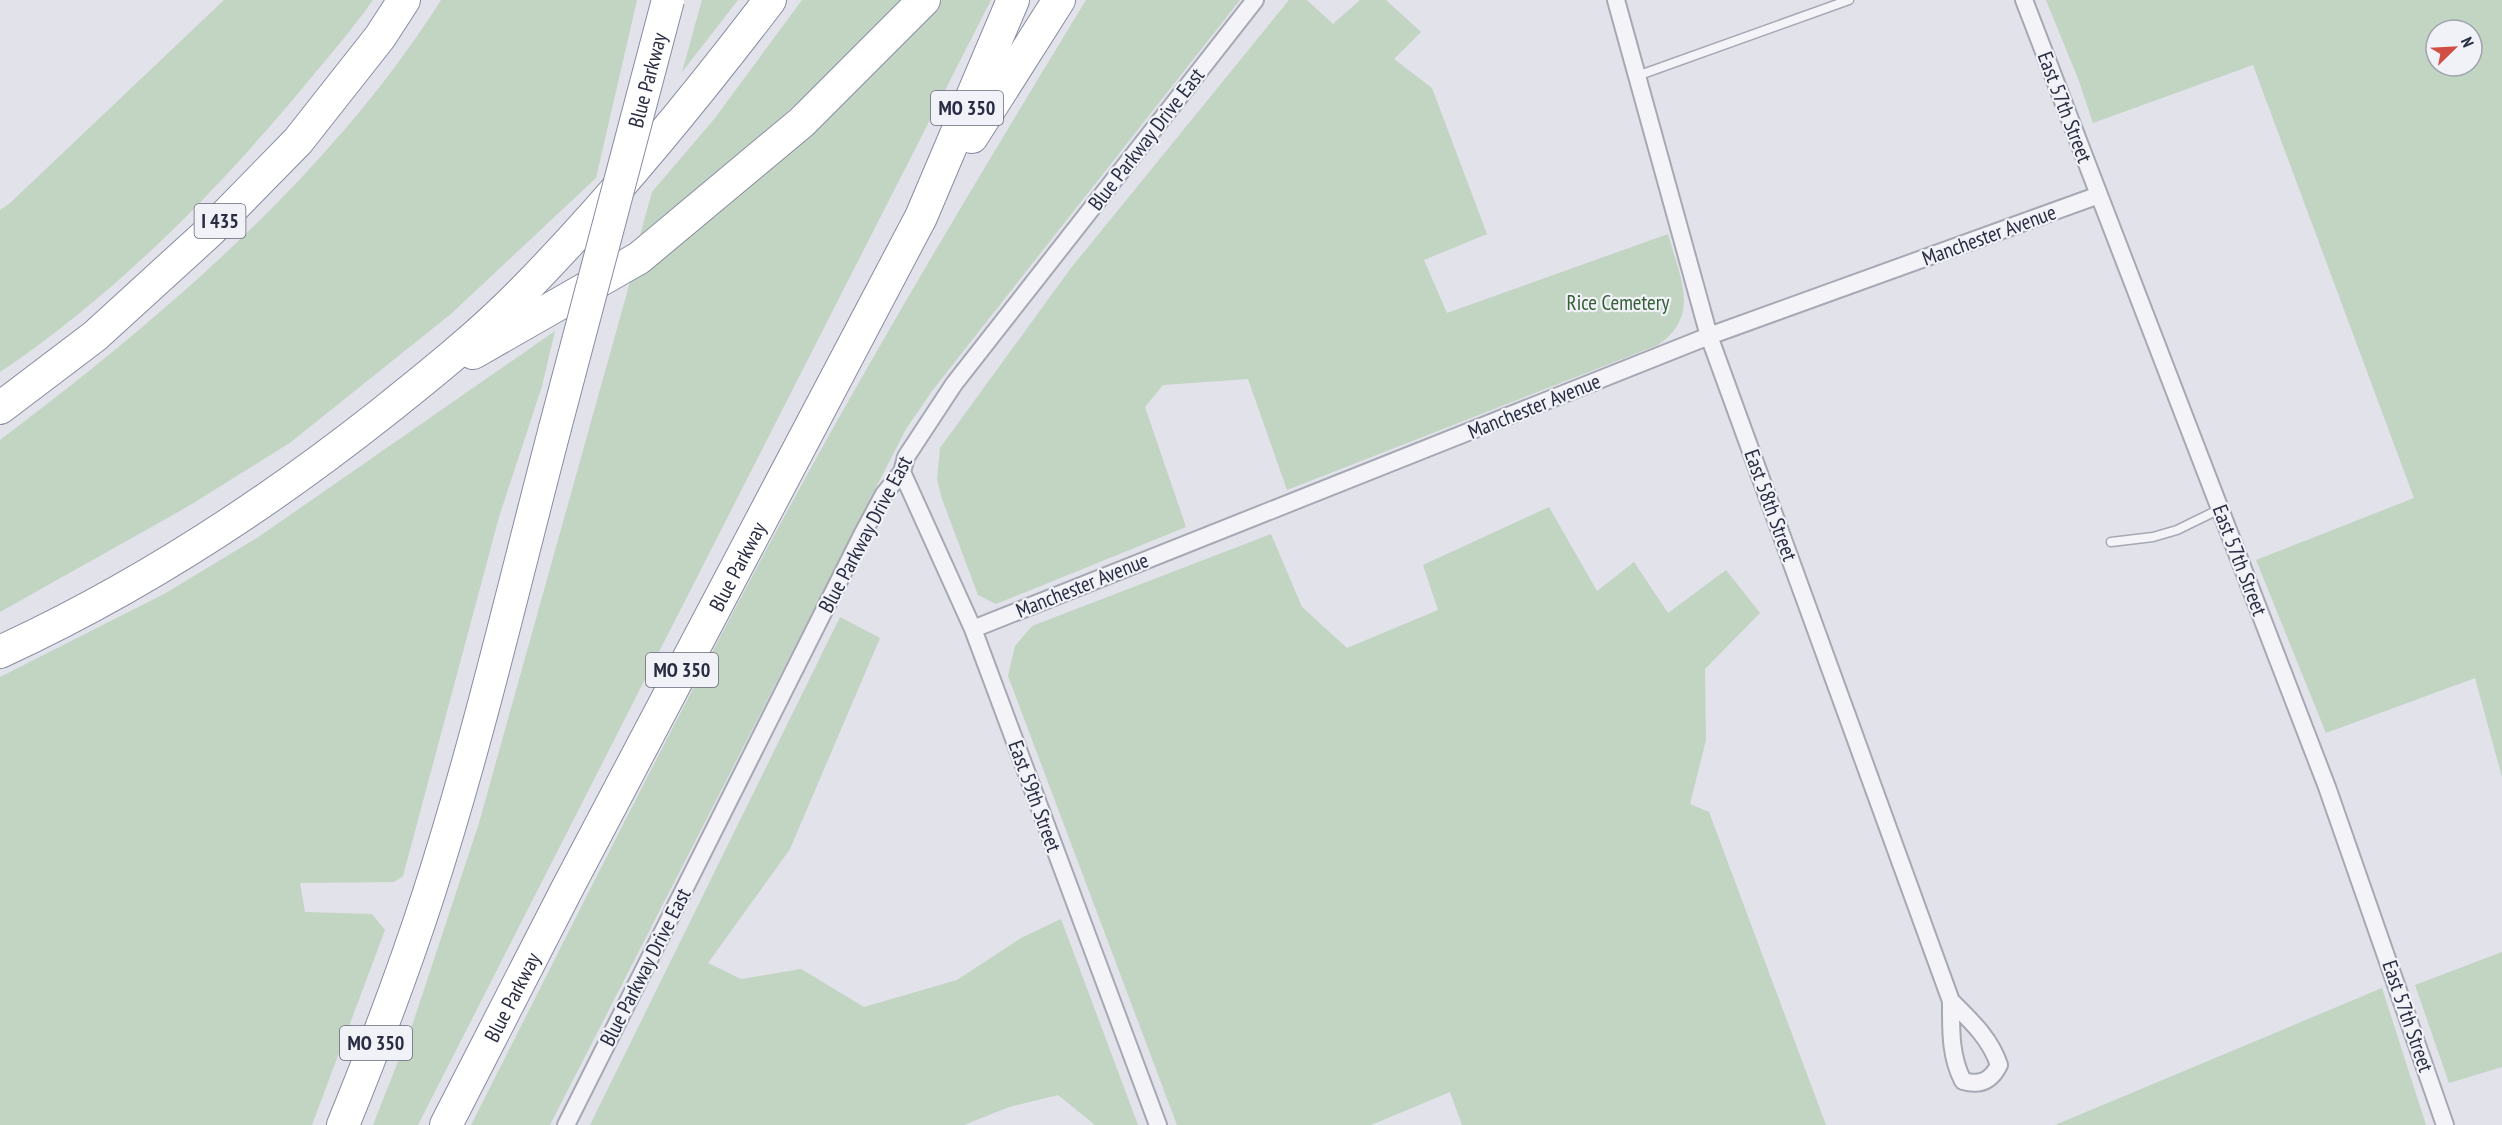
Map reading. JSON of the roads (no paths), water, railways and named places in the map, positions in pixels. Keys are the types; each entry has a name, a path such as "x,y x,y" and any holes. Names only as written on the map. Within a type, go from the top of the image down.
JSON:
{"highway":[{"name":"I 435","path":"0,408 95,336 209,232 298,141 380,37 404,0"},
{"name":"Blue Parkway","path":"343,1125 390,1008 470,757 668,0"},
{"path":"0,652 58,625 222,531 320,463 420,383 523,291 576,234 700,92 770,0"},
{"path":"420,383 639,258 802,122 924,0"},
{"name":"Blue Parkway","path":"446,1125 567,889 921,217 1014,0"},
{"path":"921,217 1059,0"}],"street":[{"name":"Blue Parkway Drive East","path":"566,1125 863,533 884,494 902,472 906,457 954,384 1255,0"},
{"name":"East 58th Street","path":"1616,0 1709,336 1951,1001 1951,1042 1955,1066 1963,1082 1976,1085 1993,1077 1999,1065 1994,1049 1982,1032 1951,1001"},
{"name":"East 57th Street","path":"2024,0 2327,786 2445,1125"},
{"name":"Manchester Avenue","path":"973,628 1709,336 2099,195"},
{"name":"East 59th Street","path":"902,472 973,628 1158,1125"}],"lane":[{"path":"1637,76 1849,0"},
{"path":"2111,542 2152,537 2169,532 2220,509"}],"park label":[{"name":"Rice Cemetery","path":"1618,302"}]}
